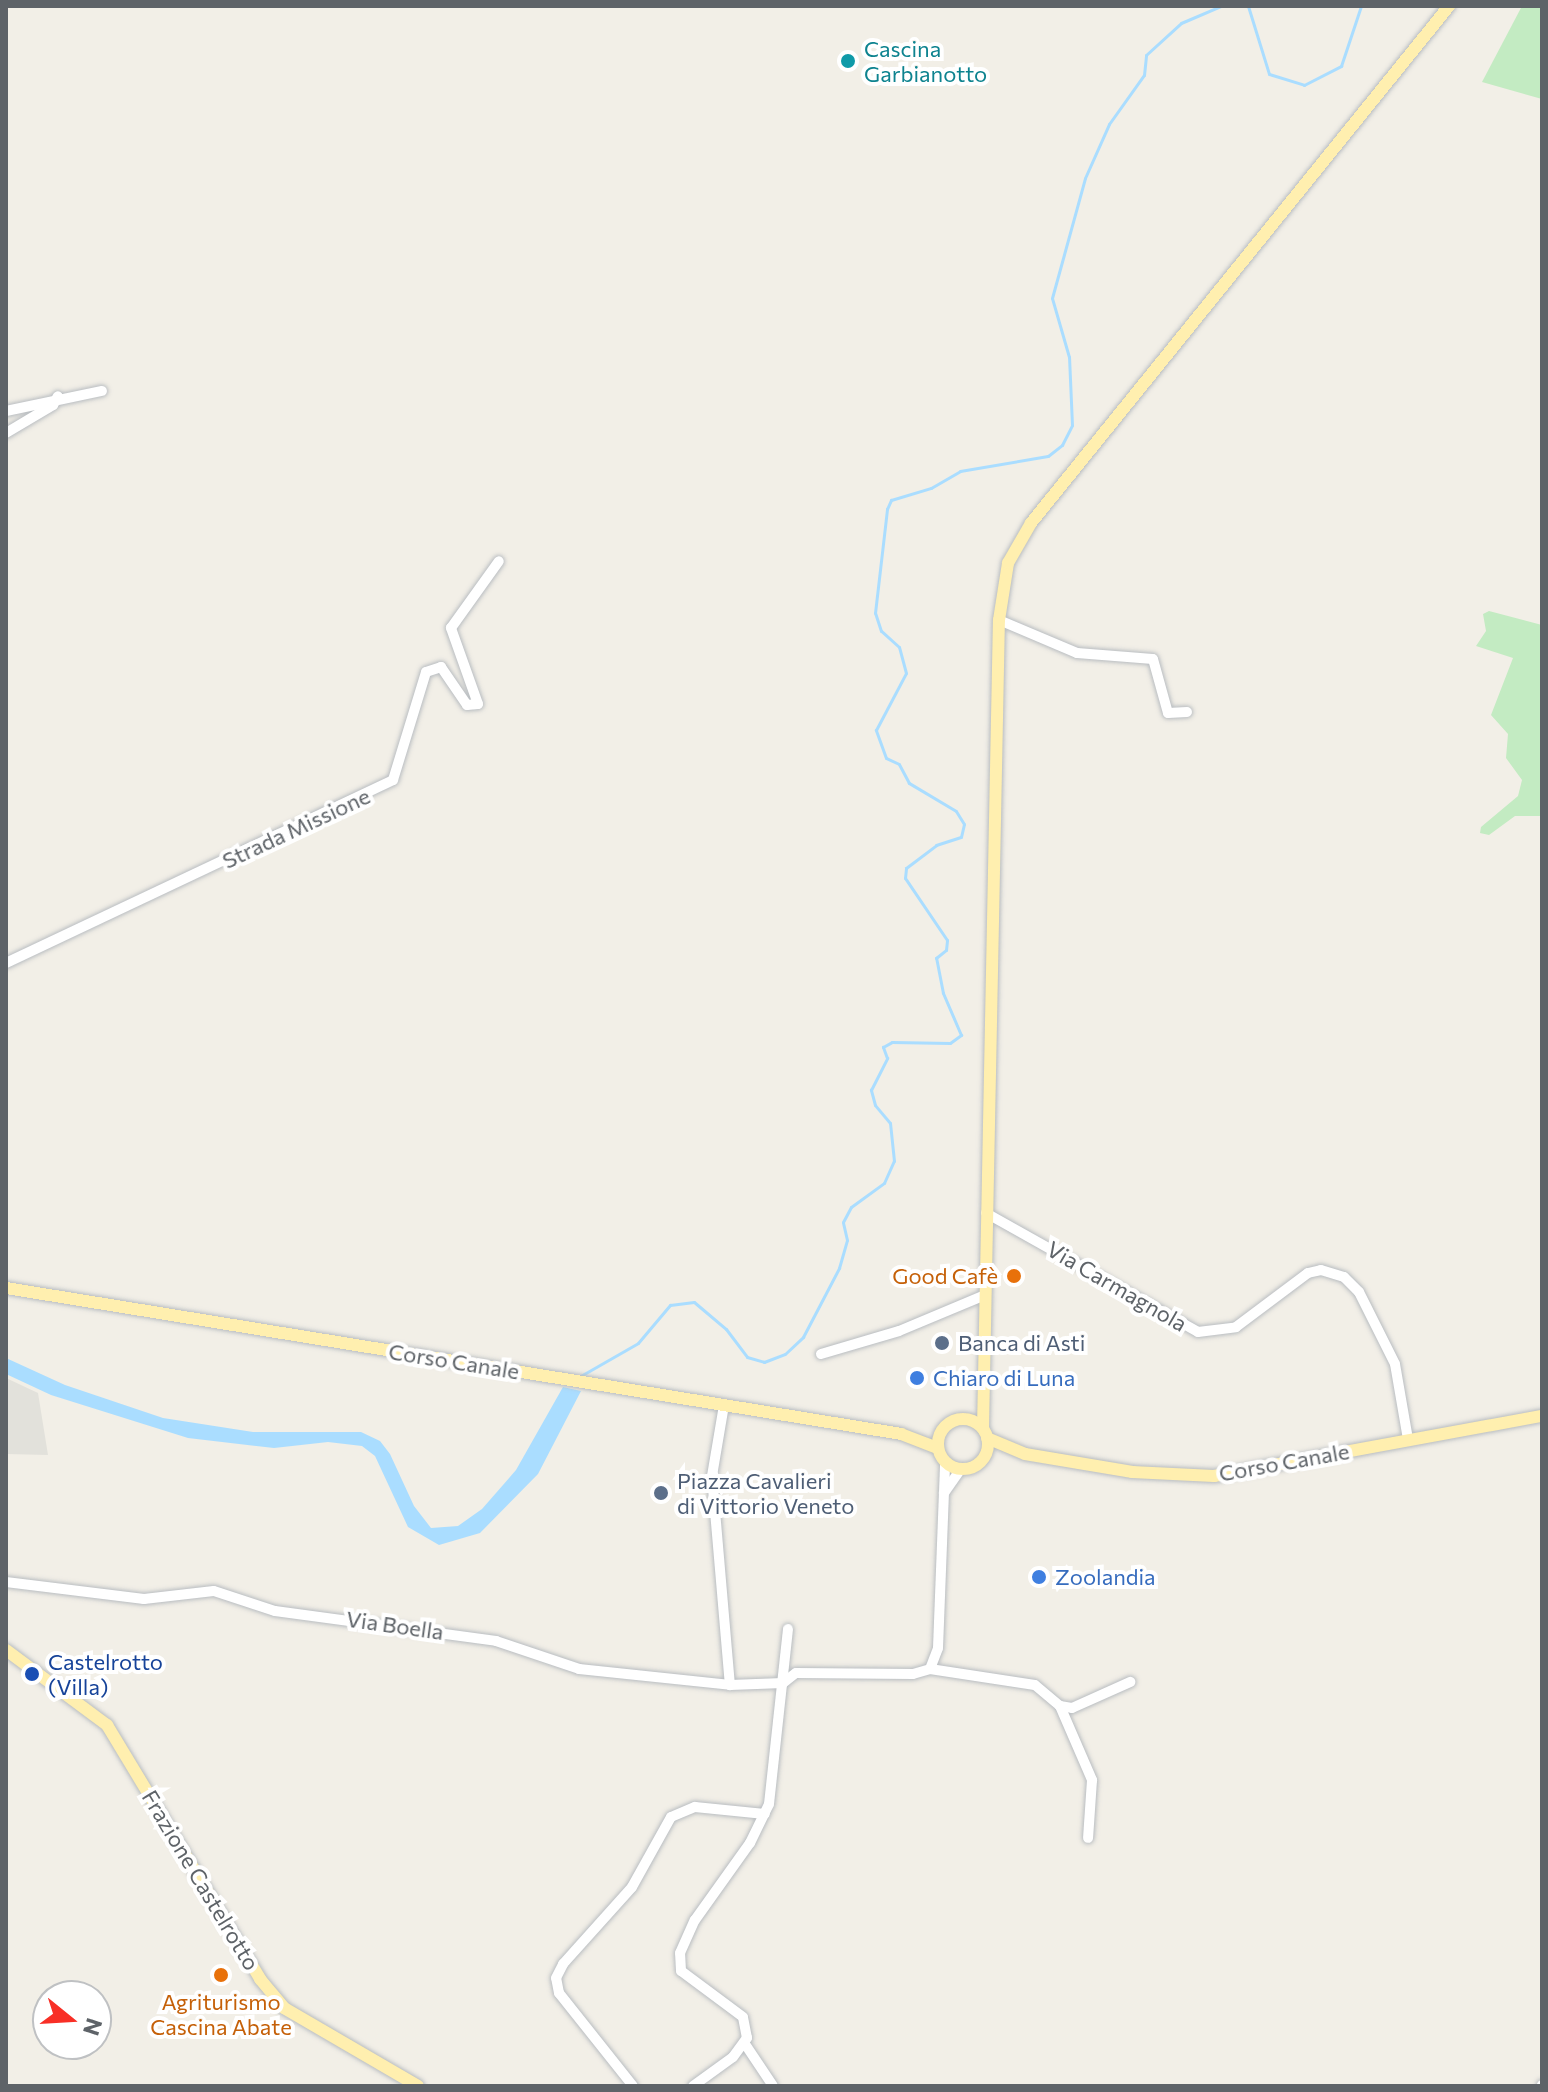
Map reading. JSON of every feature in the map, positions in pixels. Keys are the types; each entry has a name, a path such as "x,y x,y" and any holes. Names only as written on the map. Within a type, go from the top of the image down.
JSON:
{"main road":[{"path":"983,1460 982,1383 999,620 1008,563 1031,523 1449,6"},
{"name":"Corso Canale","path":"6,1288 901,1434 938,1448"},
{"path":"965,1418 982,1383"},
{"name":"Corso Canale","path":"961,1469 983,1460 1025,1454 1132,1472 1214,1476 1542,1416"},
{"name":"Corso Canale","path":"901,1434 941,1431 965,1418 985,1433 1025,1454"},
{"path":"941,1431 938,1448 945,1462 961,1469"},
{"name":"Frazione Castelrotto","path":"6,1650 107,1725 260,1979 284,2008 418,2086"}],"street":[{"path":"6,411 58,396 102,391"},
{"path":"6,433 53,405 58,396"},
{"name":"Strada Missione","path":"6,963 393,780 426,672 441,667 467,705 478,704 451,628 499,561"},
{"path":"999,620 1073,652 1153,659 1168,713 1187,712"},
{"name":"Via Carmagnola","path":"986,1213 1198,1332 1236,1327 1308,1273 1321,1270 1344,1277 1359,1292 1395,1364 1408,1439"},
{"path":"821,1354 899,1331 985,1295"},
{"path":"724,1405 712,1476 730,1685"},
{"path":"930,1669 938,1648 941,1498 945,1462"},
{"path":"941,1498 961,1469"},
{"name":"Via Boella","path":"6,1582 144,1599 214,1591 275,1611 496,1641 579,1669 730,1685 783,1683 796,1673 913,1674 930,1669 1035,1685 1060,1706"},
{"path":"773,2086 745,2044 743,2017 693,1983 681,1971 680,1953 695,1920 765,1814 788,1629"},
{"path":"1060,1706 1072,1708 1130,1682"},
{"path":"1060,1706 1092,1780 1088,1838"},
{"path":"633,2086 559,1993 556,1978 563,1964 632,1887 671,1817 695,1807 765,1814"},
{"path":"693,2086 745,2044"}],"shaded area":[{"path":"6,1378 38,1393 48,1455 6,1454"}],"green space":[{"path":"1522,6 1542,6 1542,99 1482,82"},
{"path":"1489,611 1542,625 1542,816 1515,816 1489,835 1480,833 1481,827 1518,796 1522,780 1506,758 1508,734 1491,715 1513,658 1476,646 1486,631 1483,614"}],"water":[{"path":"6,1358 65,1385 163,1418 253,1432 361,1432 380,1441 390,1454 414,1506 431,1528 458,1526 482,1509 516,1470 563,1387 581,1391 538,1474 480,1533 439,1545 408,1527 375,1456 362,1446 328,1442 274,1448 188,1438 51,1395 6,1374"}],"waterway":[{"path":"577,1378 638,1343 670,1305 694,1302 726,1329 747,1357 764,1362 785,1354 803,1337 839,1268 847,1240 843,1222 851,1207 884,1183 894,1161 890,1123 875,1105 871,1090 887,1058 883,1047 892,1042 950,1043 961,1035 943,993 936,958 946,950 947,940 905,878 906,868 936,845 961,837 964,824 956,811 909,783 899,764 886,758 876,730 906,673 899,647 881,631 875,613 887,509 891,500 931,488 960,471 1048,456 1062,445 1072,425 1069,357 1052,298 1085,178 1109,124 1144,75 1146,55 1181,23 1221,6"},
{"path":"1248,6 1269,74 1304,85 1341,66 1361,6"}],"place":[{"name":"Cascina Garbianotto","path":"848,61"},
{"name":"Good Cafè","path":"1014,1276"},
{"name":"Banca di Asti","path":"942,1343"},
{"name":"Chiaro di Luna","path":"917,1378"},
{"name":"Piazza Cavalieri di Vittorio Veneto","path":"661,1493"},
{"name":"Zoolandia","path":"1039,1577"},
{"name":"Castelrotto (Villa)","path":"32,1674"},
{"name":"Agriturismo Cascina Abate","path":"221,1975"}]}
